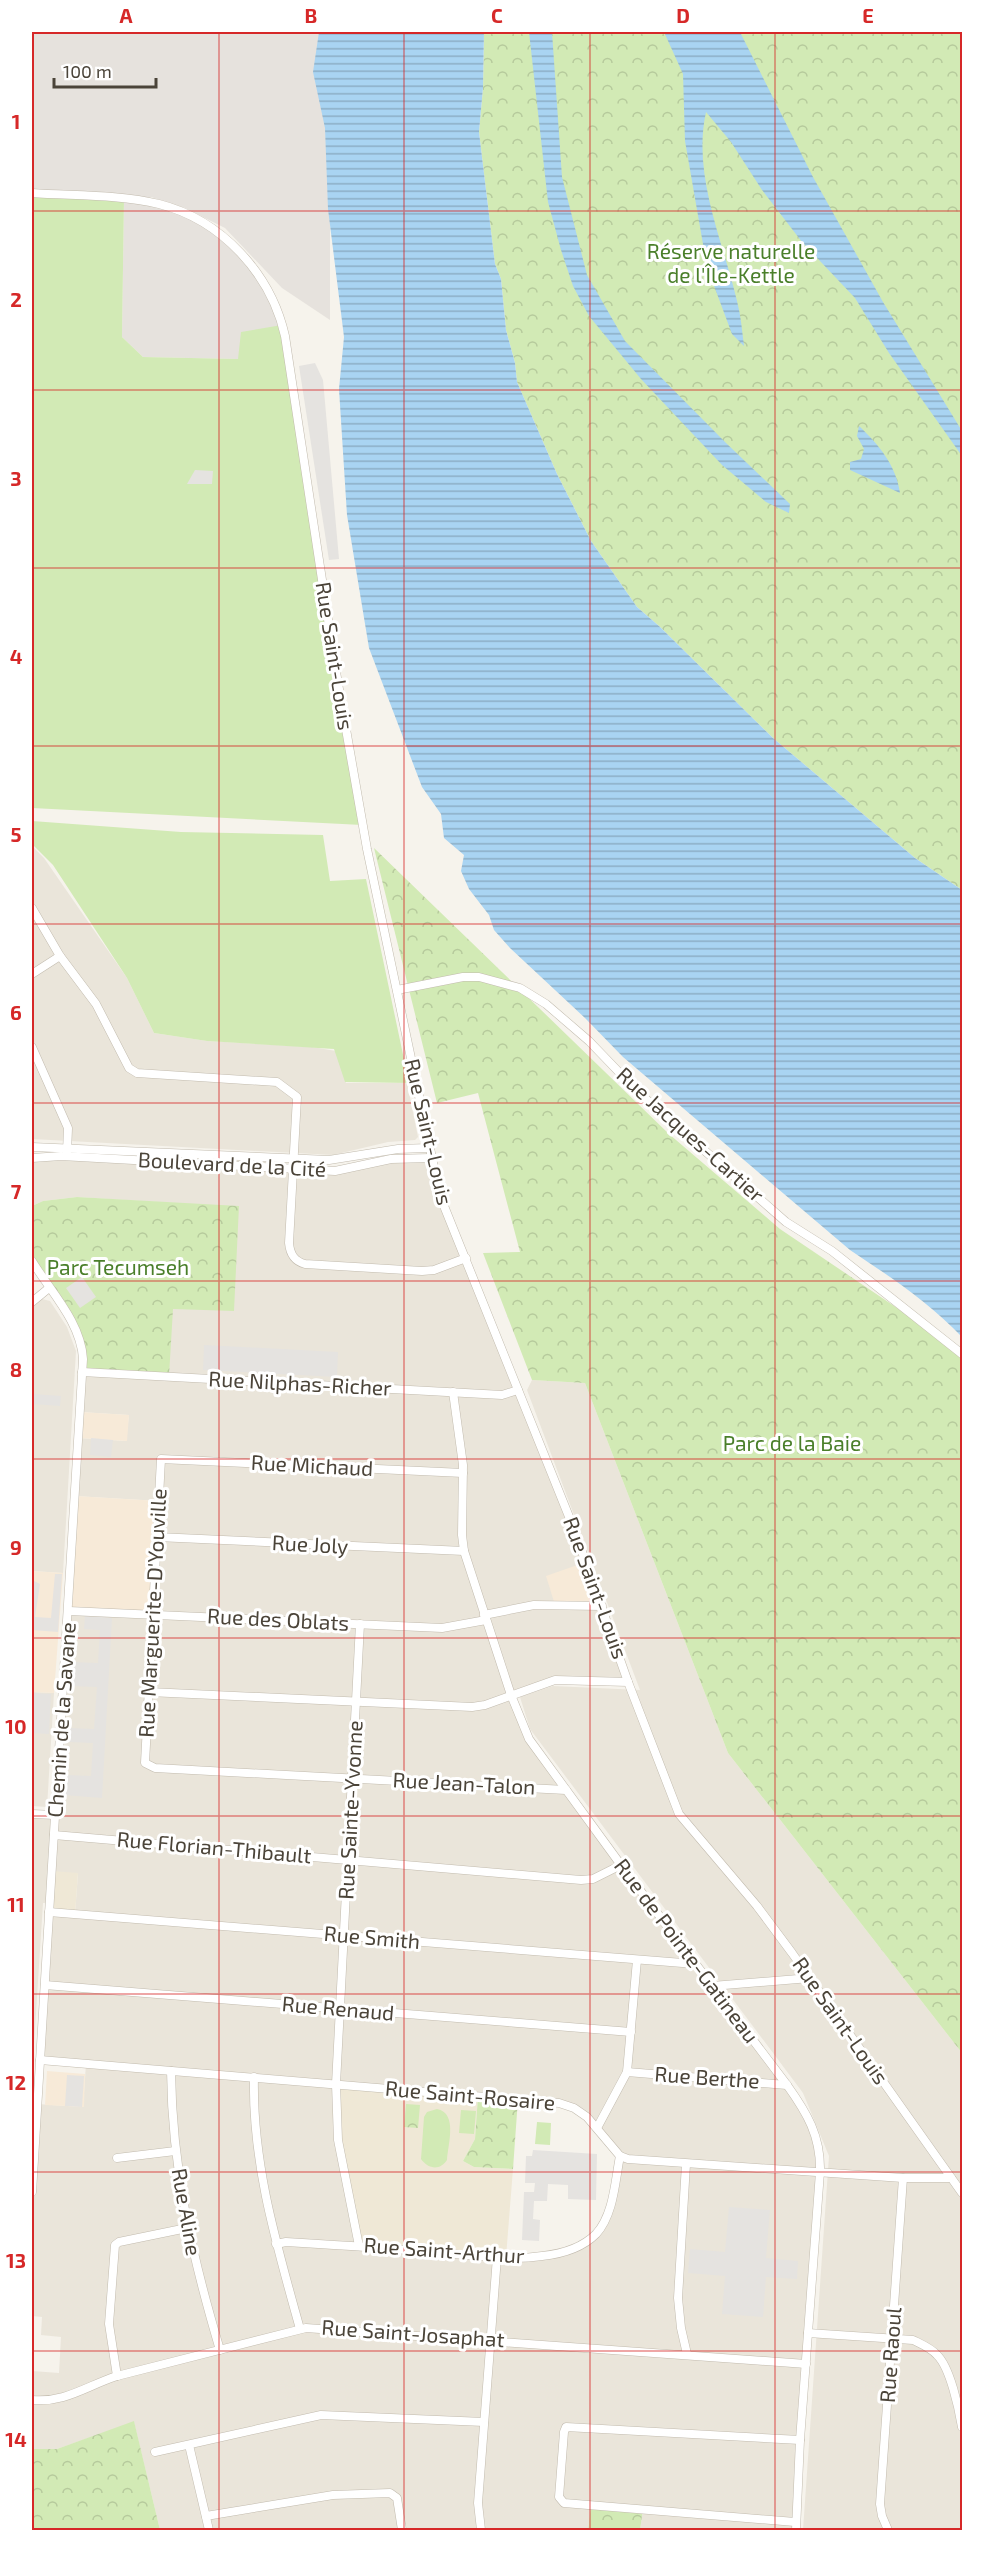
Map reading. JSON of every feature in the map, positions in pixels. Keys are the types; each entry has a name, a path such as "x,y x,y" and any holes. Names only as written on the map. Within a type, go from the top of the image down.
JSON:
{"street":[{"name":"Rue Saint-Louis","path":"32,193 124,199 156,204 179,212 215,231 235,247 259,276 274,302 285,336 363,829 430,1158 440,1196 574,1529 628,1682 679,1814 757,1906 963,2193"},
{"path":"32,908 60,956 96,1004 129,1068 137,1073 277,1082 297,1097 289,1250 300,1263 422,1272 466,1258"},
{"path":"32,974 60,956"},
{"name":"Rue Jacques-Cartier","path":"397,990 479,976 520,988 546,1004 590,1041 639,1094 786,1222 832,1251 963,1354"},
{"path":"32,1047 68,1128 67,1152"},
{"name":"Boulevard de la Cité","path":"32,1147 67,1152 293,1170 335,1171 391,1159 430,1158"},
{"name":"Boulevard de la Cité","path":"32,1158 67,1152 338,1160 398,1149 428,1148"},
{"name":"Chemin de la Savane","path":"32,1261 78,1332 82,1347 69,1611 40,2060 34,2114 32,2192"},
{"path":"32,1302 48,1288"},
{"name":"Rue Nilphas-Richer","path":"82,1372 502,1395 518,1390"},
{"name":"Rue de Pointe-Gatineau","path":"453,1392 463,1473 464,1551 525,1732 695,1965 787,2085 813,2126 819,2145 820,2172 795,2526"},
{"name":"Rue Michaud","path":"161,1459 463,1473"},
{"name":"Rue Marguerite-D'Youville","path":"147,1766 144,1760 161,1459"},
{"name":"Rue Joly","path":"157,1537 464,1551"},
{"name":"Rue des Oblats","path":"69,1611 448,1628 534,1605 602,1606"},
{"name":"Rue Sainte-Yvonne","path":"359,2246 338,2140 336,2084 360,1624"},
{"path":"149,1692 472,1707 484,1705 555,1680 628,1682"},
{"name":"Rue Jean-Talon","path":"147,1766 566,1790"},
{"path":"32,1814 56,1815"},
{"name":"Rue Florian-Thibault","path":"54,1834 581,1880 593,1879 621,1865"},
{"name":"Rue Smith","path":"49,1912 695,1965"},
{"path":"597,2128 627,2072 637,1960"},
{"path":"712,1986 810,1978"},
{"name":"Rue Renaud","path":"45,1985 631,2032"},
{"name":"Rue Saint-Rosaire","path":"40,2060 559,2103 581,2112 620,2156"},
{"name":"Rue Aline","path":"171,2071 175,2151 187,2228 220,2350"},
{"name":"Rue Berthe","path":"627,2072 787,2085"},
{"path":"254,2077 253,2116 268,2214 300,2329"},
{"path":"117,2158 175,2151"},
{"path":"620,2156 628,2159 686,2164 903,2178 951,2178"},
{"name":"Rue Saint-Arthur","path":"276,2244 359,2246 497,2257 531,2258 552,2255 575,2248 594,2236 608,2211 620,2156"},
{"path":"686,2164 678,2298 687,2354"},
{"name":"Rue Raoul","path":"888,2530 880,2504 903,2178"},
{"path":"117,2376 109,2324 115,2245 119,2242 187,2228"},
{"path":"482,2530 478,2503 497,2257"},
{"name":"Rue Saint-Josaphat","path":"32,2400 54,2401 117,2376 300,2329 314,2328 806,2364"},
{"path":"808,2333 913,2340 938,2355 947,2371 963,2427"},
{"path":"155,2452 328,2415 484,2422"},
{"path":"795,2526 564,2503 559,2497 566,2427 800,2440"},
{"path":"189,2445 209,2530"},
{"path":"206,2516 333,2495 390,2493 397,2498 402,2530"}],"shaded area":[{"path":"32,32 335,32 330,206 330,320 282,288 225,228 185,208 151,197 128,199 143,201 203,223 251,265 282,325 238,359 143,357 122,337 124,199 32,193"},
{"path":"315,363 323,380 339,559 329,560 299,366"},
{"path":"195,470 213,471 212,484 187,484"},
{"path":"32,846 44,858 127,978 154,1033 207,1041 312,1047 336,1051 346,1083 407,1083 418,1137 415,1140 388,1142 333,1155 32,1139"},
{"path":"32,1158 335,1171 384,1160 430,1158 436,1180 602,1606 628,1682 562,1680 511,1695 522,1724 787,2085 819,2145 796,2530 640,2530 643,2509 591,2505 588,2530 160,2530 134,2422 57,2449 32,2449 32,2371 59,2373 61,2337 41,2335 42,2317 32,2316 32,2192 37,2104 83,2107 86,2064 40,2060 49,1912 75,1914 78,1873 50,1903 43,1903 32,2076 32,1814 55,1815 69,1611 159,1501 75,1496 79,1438 126,1441 129,1415 80,1412 82,1372 173,1309 239,1207 77,1197 43,1201 32,1206","holes":["336,2084 574,2108 620,2156 602,2226 575,2248 519,2258 360,2246"]},
{"path":"82,1277 96,1297 80,1308 66,1288"},
{"path":"42,1299 50,1301 67,1327 76,1351 63,1573 32,1571 32,1308"},
{"path":"204,1345 338,1352 337,1377 203,1370"},
{"path":"532,1380 585,1383 728,1753 962,2053 962,2530 803,2530 829,2156 803,2093 530,1729 520,1697 553,1686 640,1690 527,1390"},
{"path":"32,1394 61,1396 60,1406 32,1404"},
{"path":"80,1412 129,1415 127,1441 79,1438"},
{"path":"91,1438 113,1440 111,1457 90,1455"},
{"path":"75,1496 159,1501 153,1614 69,1611"},
{"path":"586,1562 602,1606 555,1605 546,1576"},
{"path":"32,1571 63,1573 54,1693 32,1692"},
{"path":"55,1574 62,1574 58,1632 32,1630 32,1580 40,1584 35,1617 51,1618"},
{"path":"85,1616 112,1618 102,1798 64,1795 66,1775 91,1776 93,1743 68,1742 69,1728 94,1729 97,1687 71,1686 73,1662 98,1663 100,1630 84,1629"},
{"path":"32,1692 54,1693 47,1807 32,1806"},
{"path":"32,1693 51,1694 49,1734 32,1733"},
{"path":"52,1871 78,1873 75,1914 49,1912"},
{"path":"47,2071 85,2074 84,2107 45,2105"},
{"path":"67,2075 84,2076 82,2107 65,2106"},
{"path":"336,2084 478,2096 475,2139 463,2161 474,2167 513,2169 506,2257 359,2246 338,2140"},
{"path":"533,2150 597,2154 596,2200 568,2199 568,2185 548,2184 547,2201 534,2201 533,2219 540,2220 539,2241 522,2240 524,2192 534,2192 535,2183 525,2183 526,2156 532,2156"},
{"path":"729,2207 770,2210 766,2258 798,2261 797,2279 766,2277 763,2317 722,2314 725,2276 688,2273 690,2249 725,2252"}],"green space":[{"name":"Réserve naturelle de l'Île-Kettle","path":"484,32 962,32 962,890 915,858 773,738 637,607 591,541 557,474 517,382 515,363 506,330 501,279 495,264 479,132"},
{"path":"32,193 124,199 122,337 143,357 238,359 241,332 282,325 362,825 32,808"},
{"path":"32,821 181,832 323,835 330,881 366,879 409,1083 345,1082 334,1049 207,1041 154,1033 127,978 53,865 32,844"},
{"name":"Parc de la Baie","path":"374,848 669,1134 780,1229 903,1312 962,1359 962,2053 728,1753 585,1383 532,1380 483,1253 520,1252 478,1093 437,1103"},
{"name":"Parc Tecumseh","path":"77,1197 239,1206 234,1311 173,1309 169,1376 82,1372 81,1340 32,1261 32,1206 43,1201"},
{"path":"478,2096 518,2099 513,2169 474,2167 463,2161 475,2139"},
{"path":"406,2104 420,2105 418,2128 404,2127"},
{"path":"437,2109 448,2116 450,2123 447,2160 441,2166 430,2167 421,2159 424,2117 427,2112"},
{"path":"461,2110 476,2111 474,2134 459,2133"},
{"path":"537,2122 551,2123 550,2145 535,2144"},
{"path":"134,2421 160,2530 32,2530 32,2449 57,2449"},
{"path":"591,2505 643,2509 640,2530 588,2530"}],"water":[{"path":"319,32 484,32 479,132 495,264 501,279 506,330 515,363 517,382 557,474 591,541 637,607 773,738 915,858 962,890 962,1337 923,1301 850,1250 623,1057 510,948 494,930 489,915 469,889 461,871 464,855 444,838 441,814 422,787 369,648 347,515 339,389 344,337 328,209 325,128 313,72"},
{"path":"529,32 552,32 562,177 587,275 625,341 790,504 789,513 766,502 722,465 641,379 589,316 573,286 548,202"},
{"path":"664,32 740,32 813,177 883,302 962,431 962,456 889,353 855,298 802,242 762,190 731,142 706,112 703,160 706,184 738,307 744,346 732,334 707,267 685,141 683,74"},
{"path":"859,426 891,465 900,493 850,470 850,462 861,459 864,449 857,436"}]}
